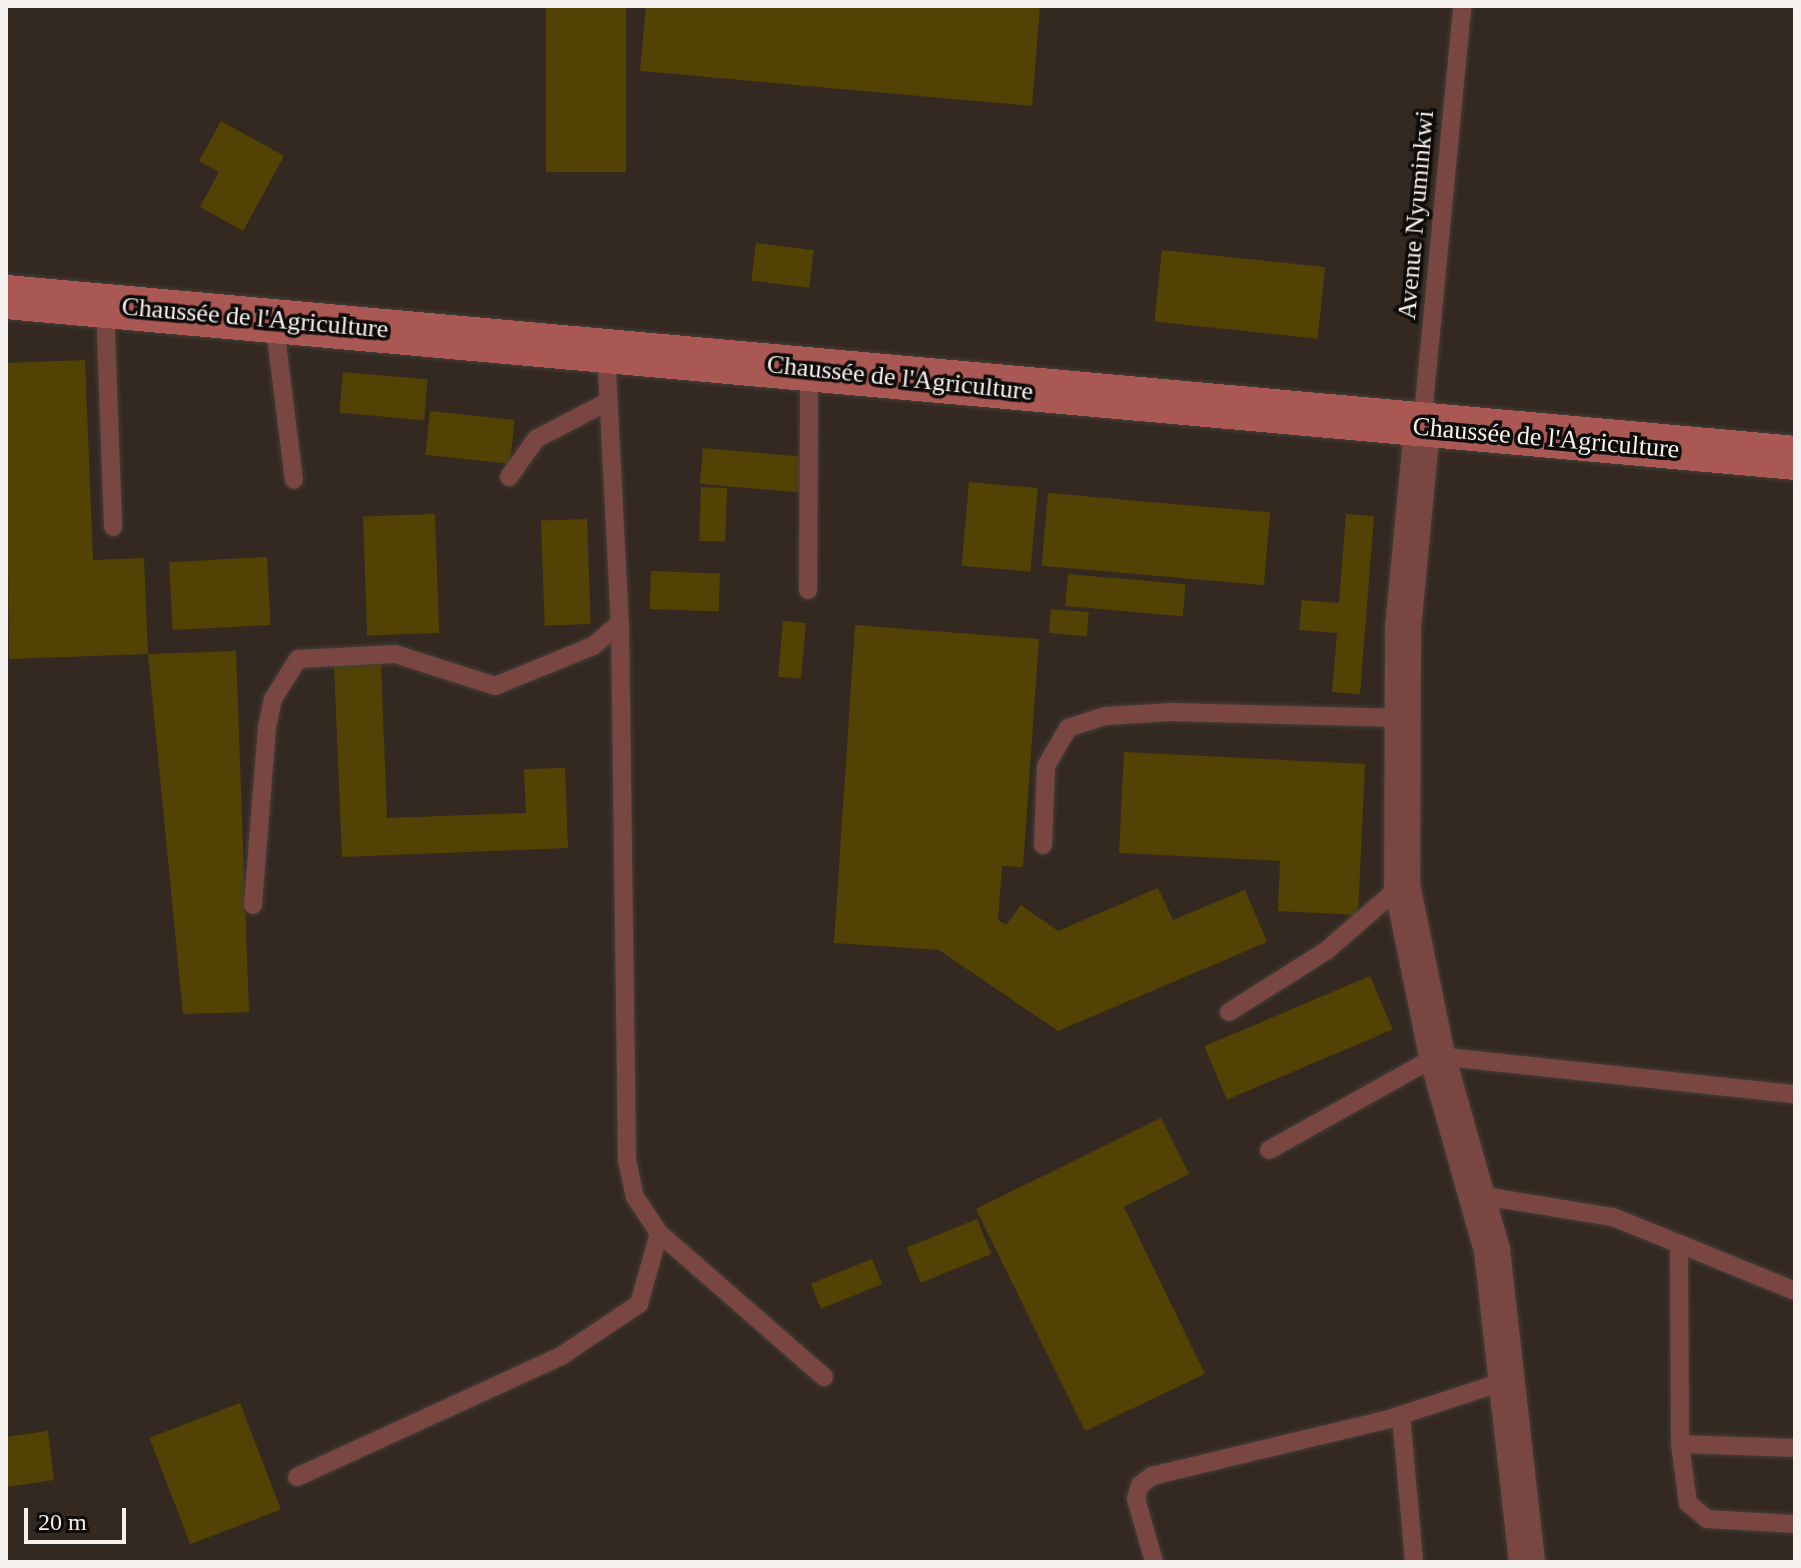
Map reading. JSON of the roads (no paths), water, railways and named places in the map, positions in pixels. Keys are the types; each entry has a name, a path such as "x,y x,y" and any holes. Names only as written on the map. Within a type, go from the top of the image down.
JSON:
{"street":[{"name":"Chaussée de l'Agriculture","path":"6,297 606,347 1422,428 1795,458"},
{"path":"1422,428 1401,718 1402,885 1437,1056 1492,1250 1502,1382 1527,1562"}],"lane":[{"name":"Avenue Nyuminkwi","path":"1422,428 1462,6"},
{"path":"105,306 113,527"},
{"path":"274,320 294,480"},
{"path":"606,347 620,623 627,1160 635,1197 659,1233 824,1377"},
{"path":"808,590 809,369"},
{"path":"509,477 536,439 609,401"},
{"path":"253,905 267,727 273,699 298,659 395,654 495,686 593,646 620,623"},
{"path":"1043,845 1046,766 1068,728 1105,716 1171,712 1401,718"},
{"path":"1229,1012 1326,951 1402,885"},
{"path":"1269,1150 1437,1056 1795,1094"},
{"path":"1478,1195 1613,1217 1795,1291"},
{"path":"297,1477 561,1356 639,1304 659,1233"},
{"path":"1679,1244 1683,1488 1694,1512 1795,1524"},
{"path":"1154,1562 1136,1499 1152,1476 1401,1415 1502,1382"},
{"path":"1401,1415 1414,1562"},
{"path":"1680,1444 1795,1448"}]}
